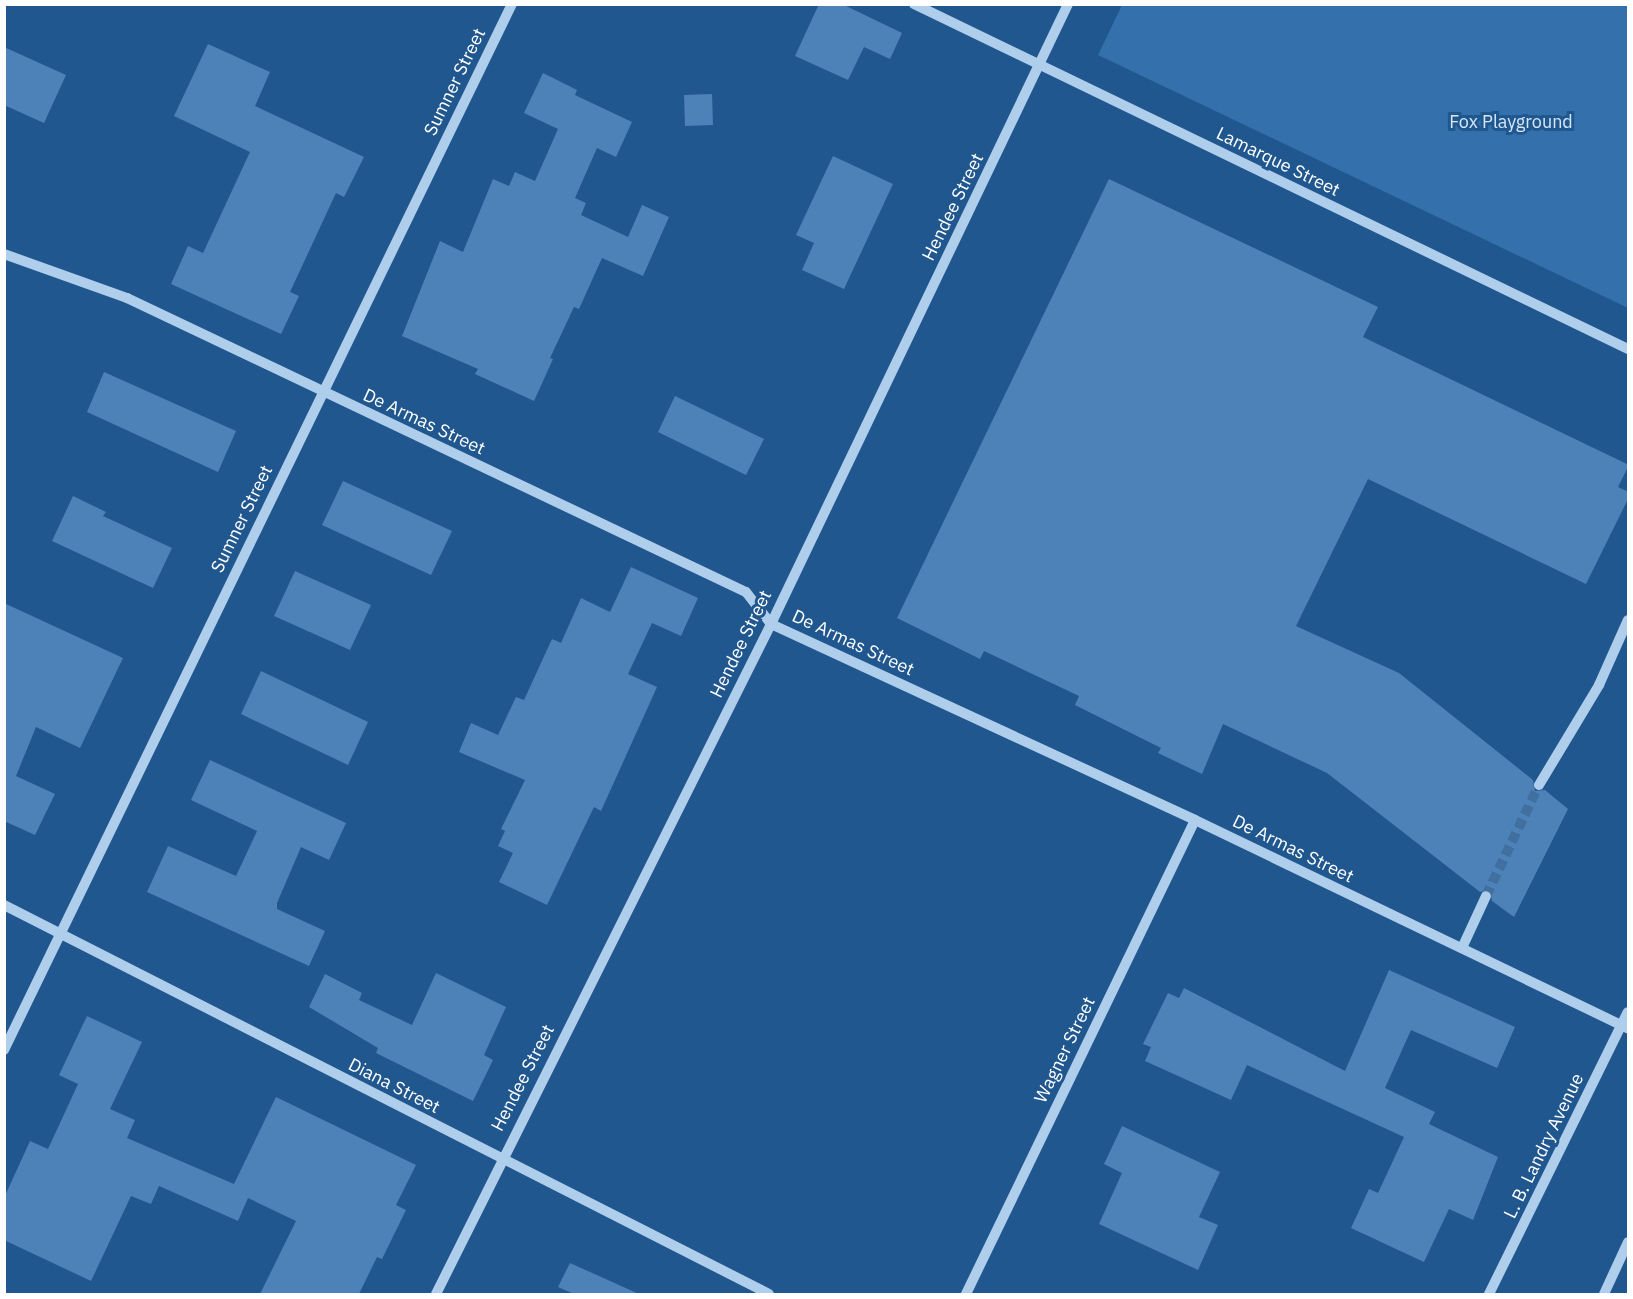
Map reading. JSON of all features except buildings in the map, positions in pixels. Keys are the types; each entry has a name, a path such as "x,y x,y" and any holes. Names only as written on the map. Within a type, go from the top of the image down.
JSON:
{"street":[{"name":"Sumner Street","path":"4,1050 321,391 512,4"},
{"name":"Lamarque Street","path":"914,4 1629,349"},
{"name":"Hendee Street","path":"436,1294 501,1159 771,624 1068,4"},
{"name":"De Armas Street","path":"4,254 127,298 746,592 771,624 1195,820 1625,1027"},
{"path":"1539,785 1599,685 1629,620"},
{"name":"Wagner Street","path":"966,1294 1195,820"},
{"path":"1462,948 1486,896"},
{"name":"Diana Street","path":"4,905 769,1294"},
{"name":"L. B. Landry Avenue","path":"1489,1294 1625,1027 1629,1012"},
{"path":"1604,1294 1629,1242"}],"green space":[{"name":"Fox Playground","path":"1122,5 1628,5 1628,308 1098,55"}],"tunnel":[{"path":"1486,896 1539,785"}]}
